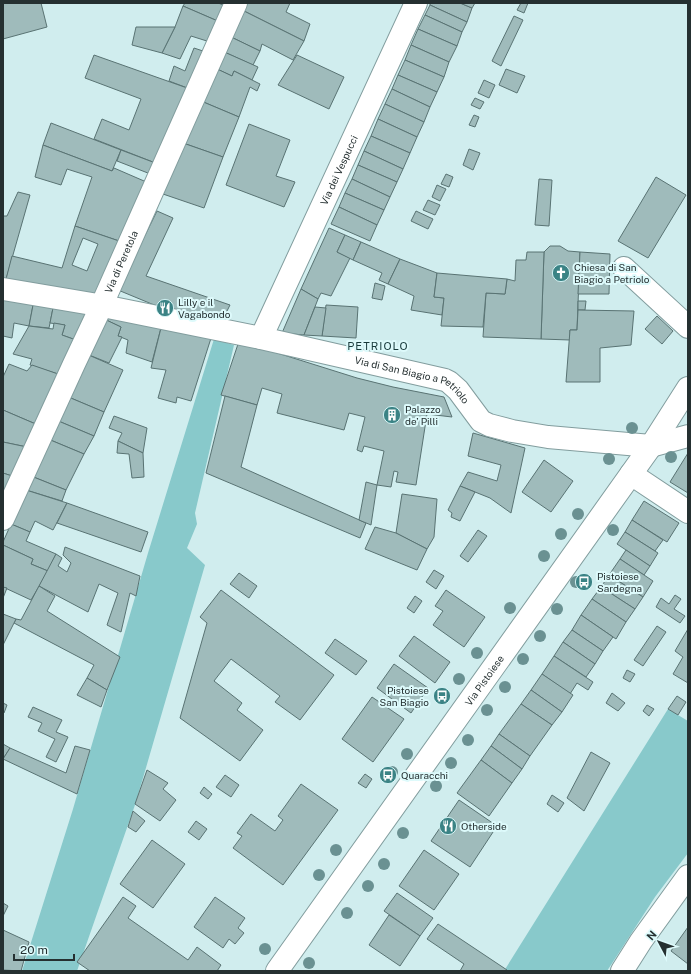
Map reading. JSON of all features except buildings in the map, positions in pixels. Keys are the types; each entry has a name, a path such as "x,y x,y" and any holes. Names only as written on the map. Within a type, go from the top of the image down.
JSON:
{"street":[{"name":"Via di Peretola","path":"3,519 102,306 236,3"},
{"name":"Via dei Vespucci","path":"261,338 416,3"},
{"path":"624,268 688,327"},
{"name":"Via di San Biagio a Petriolo","path":"3,289 102,306 261,338 445,380 458,390 480,421 512,431 548,437 651,446 688,436"},
{"name":"Via Pistoiese","path":"277,971 651,446 688,388"},
{"path":"631,474 688,512"},
{"path":"622,971 641,941 688,876"}],"shaded area":[{"path":"214,339 234,345 195,513 197,524 187,548 205,565 136,802 77,971 22,971 73,809 148,553"},
{"path":"668,709 688,721 688,853 655,897 607,971 504,971"}],"place":[{"name":"Chiesa di San Biagio a Petriolo","path":"561,273"},
{"name":"Lilly e il Vagabondo","path":"165,308"},
{"name":"Palazzo de’ Pilli","path":"392,415"},
{"name":"Pistoiese Sardegna","path":"584,582"},
{"name":"Pistoiese San Biagio","path":"442,696"},
{"name":"Quaracchi","path":"388,775"},
{"name":"Otherside","path":"448,826"}],"district":[{"name":"PETRIOLO","path":"378,346"}]}
